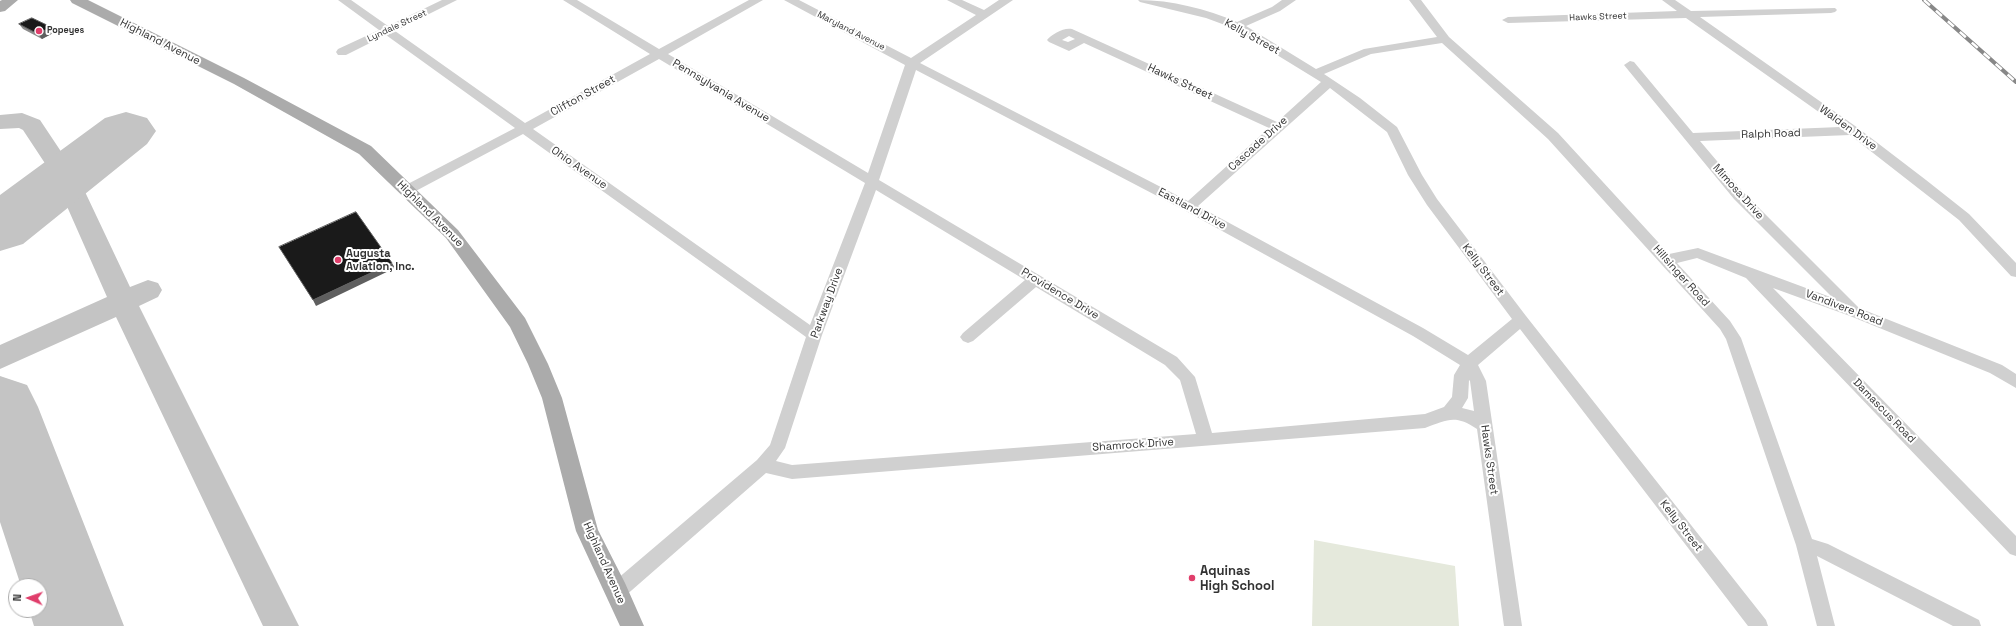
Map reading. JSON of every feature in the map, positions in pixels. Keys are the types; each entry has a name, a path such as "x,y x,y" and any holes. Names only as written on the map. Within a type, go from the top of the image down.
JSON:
{"main road":[{"path":"0,8 11,0"},
{"name":"Highland Avenue","path":"77,0 239,81 365,150 452,234 518,323 552,398 587,531 617,591 632,626"}],"street":[{"name":"Ohio Avenue","path":"344,0 385,31 814,335"},
{"name":"Lyndale Street","path":"342,52 451,0"},
{"name":"Pennsylvania Avenue","path":"569,0 872,182"},
{"name":"Clifton Street","path":"407,190 523,129 757,0"},
{"name":"Maryland Avenue","path":"790,0 912,63"},
{"path":"953,0 984,15"},
{"path":"912,63 1007,0"},
{"name":"Kelly Street","path":"1144,0 1210,15 1237,26 1329,82 1366,108 1392,130 1415,175 1432,202 1521,320 1759,626"},
{"path":"1237,26 1276,9 1290,0"},
{"name":"Hillsinger Road","path":"1415,0 1445,39 1553,136 1725,325 1733,338 1805,545 1826,626"},
{"name":"Walden Drive","path":"1668,0 1853,131 1964,217 2016,272"},
{"name":"Hawks Street","path":"1508,20 1831,10"},
{"name":"Hawks Street","path":"1084,38 1277,127"},
{"path":"1314,74 1368,51 1445,39"},
{"name":"Parkway Drive","path":"617,591 763,466 777,448 814,335 872,182 912,63"},
{"name":"Eastland Drive","path":"912,63 1189,207 1418,332 1469,363"},
{"name":"Mimosa Drive","path":"1630,65 1739,196 1855,312"},
{"name":"Cascade Drive","path":"1189,207 1329,82"},
{"name":"Ralph Road","path":"1689,137 1853,131"},
{"name":"Providence Drive","path":"872,182 1171,361 1187,377 1206,440"},
{"name":"Vandivere Road","path":"1666,260 1698,253 1855,312 1996,369 2016,382"},
{"name":"Damascus Road","path":"1751,274 2016,548"},
{"path":"968,337 1036,280"},
{"path":"1484,425 1472,417 1450,412 1460,398 1462,375 1469,363 1521,320"},
{"name":"Hawks Street","path":"1469,363 1478,381 1513,626"},
{"name":"Shamrock Drive","path":"763,466 792,472 1206,440 1425,421 1450,412"},
{"path":"1805,545 1822,550 1972,626"}],"shaded area":[{"path":"1314,540 1455,566 1459,626 1312,626"}],"building":[{"path":"32,18 51,27 38,34 19,24"},
{"name":"Augusta Aviation, Inc.","path":"356,212 392,263 313,300 279,247"}],"taxiway":[{"path":"0,122 22,120 32,125 66,177 123,302"},
{"path":"123,302 148,290"},
{"path":"0,358 123,302"},
{"path":"123,302 281,626"}],"runway":[{"path":"0,228 126,131"},
{"path":"0,407 79,626"}],"railway":[{"path":"1924,0 2016,82"}],"place":[{"name":"Popeyes","path":"39,31"},
{"name":"Augusta Aviation, Inc.","path":"338,260"},
{"name":"Aquinas High School","path":"1192,578"}]}
